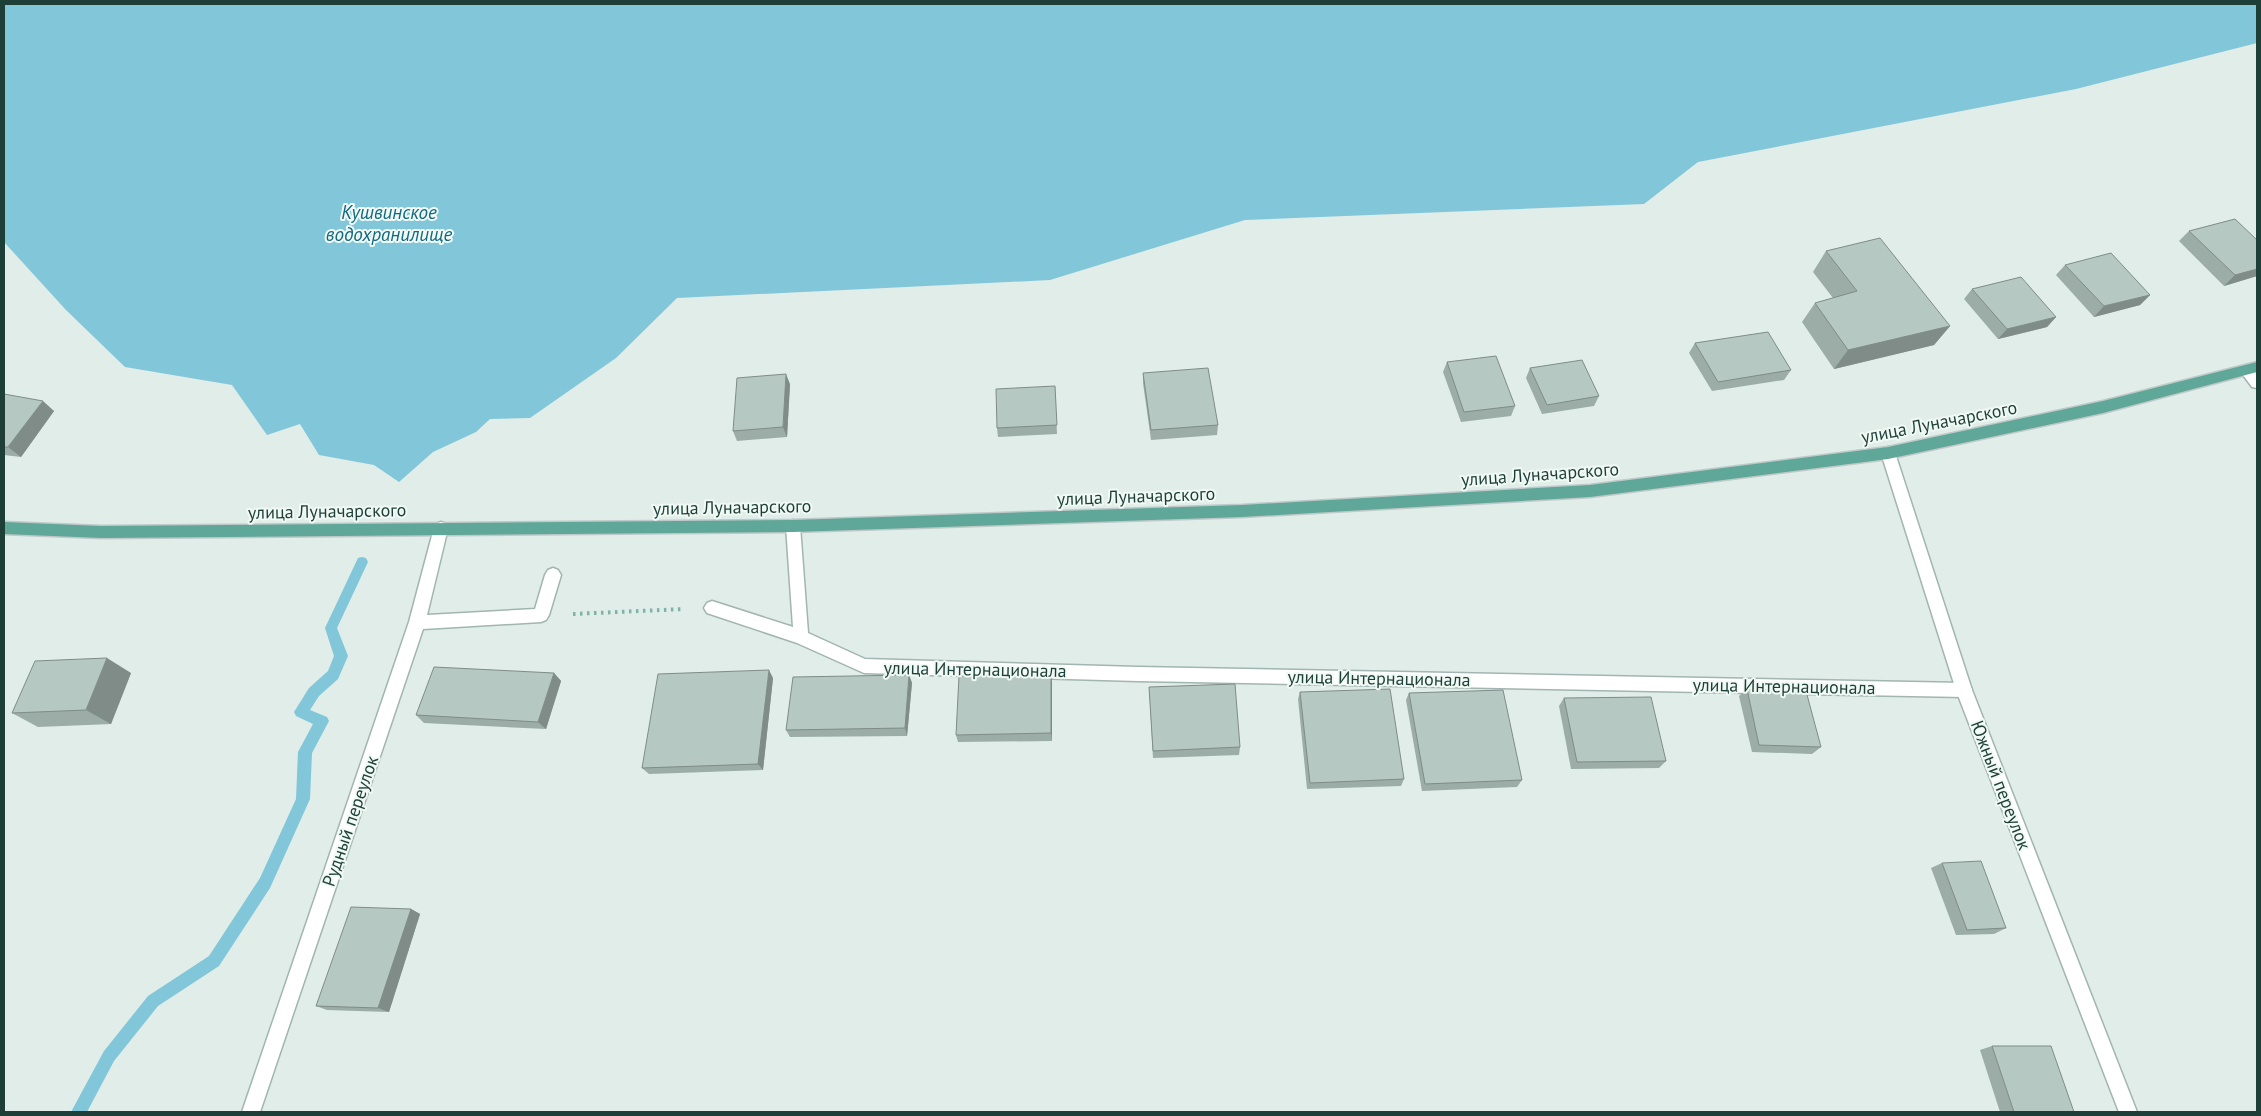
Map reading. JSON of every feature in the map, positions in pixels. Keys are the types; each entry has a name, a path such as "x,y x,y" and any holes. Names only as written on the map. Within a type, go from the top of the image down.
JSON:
{"main road":[{"name":"улица Луначарского","path":"4,528 130,532 793,526 1242,511 1590,491 1888,453 2254,374"}],"street":[{"name":"Южный переулок","path":"1888,453 1964,690 2128,1112"},
{"path":"793,526 801,637"},
{"name":"Рудный переулок","path":"251,1112 417,622 441,528"},
{"path":"417,622 541,615 553,575"},
{"name":"улица Интернационала","path":"712,608 801,637 864,666 1148,674 1964,690"}],"path":[{"path":"541,615 712,608"}],"water":[{"name":"Кушвинское водохранилище","path":"4,4 2257,4 2257,43 2076,89 1698,162 1644,204 1245,220 1050,280 677,298 616,358 530,418 490,419 476,432 433,452 399,482 374,465 319,455 300,424 267,435 232,385 125,367 66,310 4,242"}],"building":[{"path":"2235,219 2257,240 2257,269 2235,275 2189,231"},
{"path":"1880,238 1950,326 1848,350 1815,303 1857,291 1826,251"},
{"path":"2111,253 2150,295 2104,306 2065,265"},
{"path":"2021,277 2056,317 2007,329 1972,289"},
{"path":"1768,332 1791,370 1718,382 1695,343"},
{"path":"1496,356 1515,406 1464,412 1447,362"},
{"path":"1582,360 1599,396 1547,405 1530,368"},
{"path":"1208,368 1218,425 1151,430 1143,373"},
{"path":"786,374 783,427 733,431 737,378"},
{"path":"1055,386 1057,425 997,428 996,389"},
{"path":"4,394 43,401 8,447 4,447"},
{"path":"107,658 86,710 12,713 35,661"},
{"path":"434,667 554,673 538,722 416,715"},
{"path":"769,670 758,764 642,768 658,674"},
{"path":"909,675 905,728 786,730 793,677"},
{"path":"1051,675 1051,733 956,735 959,676"},
{"path":"1235,684 1240,747 1153,751 1149,687"},
{"path":"1390,689 1404,779 1310,783 1300,692"},
{"path":"1747,689 1806,691 1821,747 1759,745"},
{"path":"1503,690 1522,780 1425,784 1409,693"},
{"path":"1651,697 1666,761 1577,762 1564,698"},
{"path":"1981,861 2006,928 1967,930 1942,863"},
{"path":"351,907 411,909 378,1008 316,1006"},
{"path":"1992,1046 2051,1046 2074,1112 2014,1112"}],"waterway":[{"path":"397,486 399,482"},
{"path":"79,1112 109,1056 153,1001 214,961 265,883 303,799 305,752 322,721 301,712 314,692 333,675 341,656 331,628 362,562"}]}
